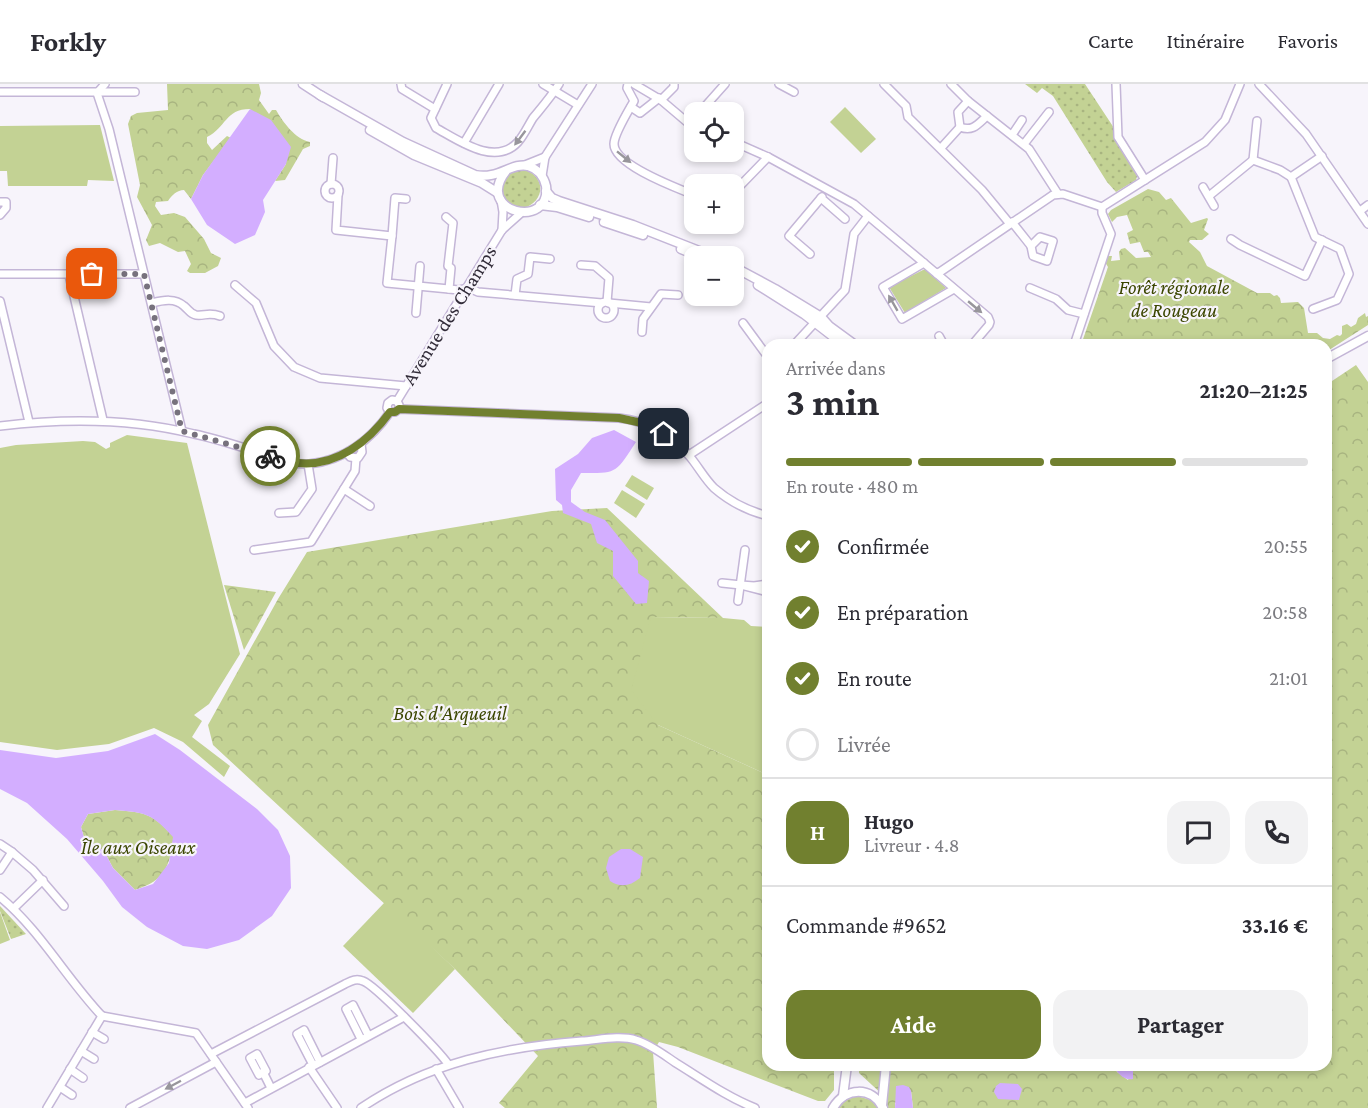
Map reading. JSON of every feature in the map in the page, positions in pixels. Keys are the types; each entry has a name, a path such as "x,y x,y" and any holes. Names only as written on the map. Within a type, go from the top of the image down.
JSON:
{"main road":[{"path":"303,84 403,142 465,171 482,176 521,165 530,167 542,176 546,191 552,198 687,246"},
{"path":"320,94 388,141 482,183 500,197 511,210 521,213 534,210 540,205 546,191"},
{"path":"500,197 501,178 506,171"},
{"path":"540,205 557,207 684,251"},
{"path":"744,272 775,289 847,339"},
{"path":"744,279 818,319 838,339"},
{"path":"1332,357 1368,336"},
{"path":"843,1096 846,1071"},
{"path":"883,1107 886,1071"},
{"path":"834,1108 843,1096 860,1091 869,1093 883,1107"}],"street":[{"path":"97,93 105,84"},
{"path":"401,84 402,89 435,109"},
{"path":"447,84 431,117 436,128 464,143 496,153 519,142 533,118 557,87"},
{"path":"464,143 499,84"},
{"path":"543,84 557,87 578,105"},
{"path":"542,176 545,157 592,84"},
{"path":"628,84 627,88 634,101 614,142 616,152 648,176 684,191"},
{"path":"631,107 640,113 660,99 674,87 674,84"},
{"path":"709,102 725,84"},
{"path":"778,84 794,92"},
{"path":"884,84 906,106 908,117 941,148 1031,246"},
{"path":"951,84 968,101 1029,149 1058,194"},
{"path":"1116,84 1118,137 1145,180"},
{"path":"937,274 1053,195 1058,194 1102,207 1117,198 1205,142 1225,120 1240,84"},
{"path":"1259,84 1306,134 1368,224"},
{"path":"638,85 684,117"},
{"path":"0,92 39,88 97,93 135,92"},
{"path":"97,93 109,129 182,431"},
{"path":"960,127 958,112 968,101"},
{"path":"1024,144 1049,112"},
{"path":"960,127 974,128 987,116"},
{"path":"1012,135 1022,120"},
{"path":"1209,196 1253,160 1257,121"},
{"path":"941,148 960,127"},
{"path":"744,146 768,157 857,207 868,216 988,317 990,322 977,339"},
{"path":"1291,177 1323,156"},
{"path":"521,165 531,164 545,157"},
{"path":"744,182 768,157"},
{"path":"333,158 331,184 325,189 326,196 333,199 339,195"},
{"path":"1253,160 1281,170 1291,177 1316,237 1340,249 1349,274 1337,300 1313,309"},
{"path":"331,184 338,186 340,190 336,230 392,236"},
{"path":"1203,188 1214,206"},
{"path":"810,254 789,236 826,190"},
{"name":"Avenue des Champs","path":"500,197 503,212 502,230"},
{"path":"406,199 395,198 387,283 651,307"},
{"path":"821,198 845,219"},
{"path":"0,215 6,208 3,202"},
{"path":"1360,211 1368,205"},
{"path":"1076,339 1111,234 1102,213 1102,207"},
{"name":"Avenue des Champs","path":"397,401 502,230 521,213"},
{"path":"800,339 845,290 854,234 868,216"},
{"path":"446,217 453,224 448,266 451,268 449,289"},
{"path":"1231,239 1240,246 1305,276 1322,240"},
{"path":"515,295 517,279 528,273 530,257 550,259"},
{"path":"924,263 883,287 902,319 954,289"},
{"path":"581,265 595,266 609,278 606,303"},
{"path":"416,313 420,266"},
{"path":"0,274 144,274"},
{"path":"69,275 104,420"},
{"path":"235,285 256,303 274,346 294,367 320,378 406,386"},
{"path":"1030,288 1056,299 1068,310 1084,314"},
{"path":"642,332 643,319 661,294 678,296"},
{"path":"152,303 169,299 182,304 191,313 198,315 211,313 220,316"},
{"path":"0,301 29,422"},
{"path":"743,323 762,349"},
{"name":"Avenue des Champs","path":"390,412 387,408 388,403 392,400 397,401"},
{"name":"Avenue des Champs","path":"0,426 29,422 104,420 141,424 182,431 291,462 308,464 322,462 362,444 376,431 390,412 399,409 397,401"},
{"path":"689,455 762,407"},
{"path":"399,409 625,418 642,423 664,434 689,455 713,487 729,500 762,514"},
{"path":"254,550 311,542 355,471 356,459 362,452 362,444"},
{"path":"346,453 356,459"},
{"path":"279,513 296,512 312,489 308,464"},
{"path":"344,489 370,506"},
{"path":"738,601 745,550"},
{"path":"722,583 762,585"},
{"path":"741,585 762,590"},
{"path":"0,844 43,880 64,906"},
{"path":"0,870 12,852"},
{"path":"14,908 43,880"},
{"path":"0,897 14,908 102,1016 196,1033 247,1105 271,1088 404,1017"},
{"path":"211,1054 345,984 358,980 368,984 404,1017 448,1064"},
{"path":"48,1108 102,1016"},
{"path":"92,1032 104,1039"},
{"path":"361,1108 396,1086 448,1064 488,1053 564,1042 636,1040 662,1054 737,1105 755,1108"},
{"path":"81,1051 94,1059"},
{"path":"130,1108 216,1062"},
{"path":"314,1064 337,1108"},
{"path":"70,1069 83,1078"},
{"path":"436,1069 459,1108"},
{"path":"263,1072 271,1088"},
{"path":"60,1087 72,1095"}],"green space":[{"path":"167,84 259,84 261,93 259,100 269,114 272,110 276,110 294,134 310,142 310,146 303,149 285,180 275,181 286,164 250,109 230,115 218,129 207,137 207,143 212,150 227,136 231,138 203,175 191,199 184,190 181,190 168,201 156,202 155,206 161,215 174,213 185,217 204,239 211,253 221,258 218,266 205,273 187,271 191,264 185,251 178,252 160,243 149,246 146,240 152,225 137,197 140,185 128,124 131,116 137,113 168,110"},
{"path":"1025,84 1085,84 1114,128 1115,139 1137,176 1136,180 1116,192 1107,182 1053,96 1042,88 1037,93"},
{"path":"845,107 876,139 861,153 830,122"},
{"path":"100,125 114,181 88,180 87,186 8,186 7,171 0,171 0,126"},
{"path":"522,169 536,177 540,189 536,201 522,209 506,204 500,189 510,172"},
{"name":"Forêt régionale de Rougeau","path":"1148,189 1159,192 1166,200 1171,198 1191,223 1207,218 1204,230 1209,234 1202,240 1190,240 1189,242 1200,252 1207,266 1257,293 1277,295 1281,303 1298,302 1304,308 1308,333 1317,333 1323,338 1330,339 1083,339 1108,267 1105,262 1107,256 1112,256 1111,261 1120,260 1119,252 1125,248 1136,258 1151,257 1148,252 1144,252 1140,242 1130,244 1127,233 1133,230 1127,215 1117,217 1112,222 1108,214 1111,210"},
{"path":"925,269 946,288 905,313 889,287"},
{"name":"Forêt régionale de Rougeau","path":"1365,313 1366,317 1368,316 1368,325 1332,348 1332,339 1330,339 1342,334 1342,326 1347,324 1351,327"},
{"path":"1356,365 1368,382 1368,1108 913,1108 911,1091 895,1103 895,1108 888,1108 885,1097 859,1071 1116,1071 1128,1080 1132,1071 1332,1071 1332,381"},
{"path":"127,435 187,443 240,654 209,704 194,715 202,721 192,737 230,766 224,777 183,742 154,728 109,744 57,750 0,742 0,448 83,441 95,442 106,449 110,447 110,443"},
{"path":"632,475 654,488 647,500 625,486"},
{"path":"622,490 645,504 636,518 614,503"},
{"name":"Bois d'Arqueuil","path":"607,508 723,618 651,617 658,725 762,772 762,1071 834,1071 834,1090 825,1101 818,1101 678,1047 659,1042 653,1052 657,1108 505,1108 499,1103 538,1056 455,969 213,745 208,725 278,599 307,552 552,511"},
{"path":"224,585 276,592 244,650"},
{"path":"651,617 723,618 744,620 751,626 762,627 762,772 658,725 631,690"},
{"name":"Île aux Oiseaux","path":"115,810 148,816 160,823 174,837 168,864 160,877 135,890 113,868 104,851 85,841 81,827 88,814"},
{"path":"385,902 455,969 413,1013 343,946"},
{"path":"0,906 26,934 11,939"},
{"path":"0,912 10,940 0,944"},
{"path":"857,1096 871,1100 878,1108 838,1108 843,1101"}],"shaded area":[{"path":"250,109 271,120 291,147 286,164 263,200 265,212 255,235 235,244 207,225 191,199 203,175"},
{"path":"614,430 636,442 614,470 602,473 581,473 571,490 571,502 585,512 605,520 638,561 638,573 649,581 647,603 636,604 613,576 613,551 597,543 591,524 563,513 562,505 556,500 555,469 578,454 592,438"},
{"path":"155,734 180,750 257,809 278,830 290,856 291,888 272,916 239,940 207,949 183,946 147,927 122,907 67,839 27,803 0,789 0,750 56,758 108,751","holes":["115,810 148,816 173,837 169,863 153,884 135,890 113,868 104,851 85,841 81,827 88,814"]},
{"path":"621,849 630,849 643,857 640,878 625,885 618,885 610,881 606,868 609,857"},
{"path":"1117,1071 1133,1071 1133,1079 1121,1076"},
{"path":"1000,1083 1018,1084 1022,1089 1019,1100 998,1099 994,1092"},
{"path":"896,1086 909,1087 911,1091 913,1108 895,1108"}],"way so far":[{"path":"92,274 144,274 182,431 270,456"}],"route":[{"path":"270,456 299,464 308,464 342,455 362,444 376,431 390,412 399,409 625,418 652,427 664,434"}]}
